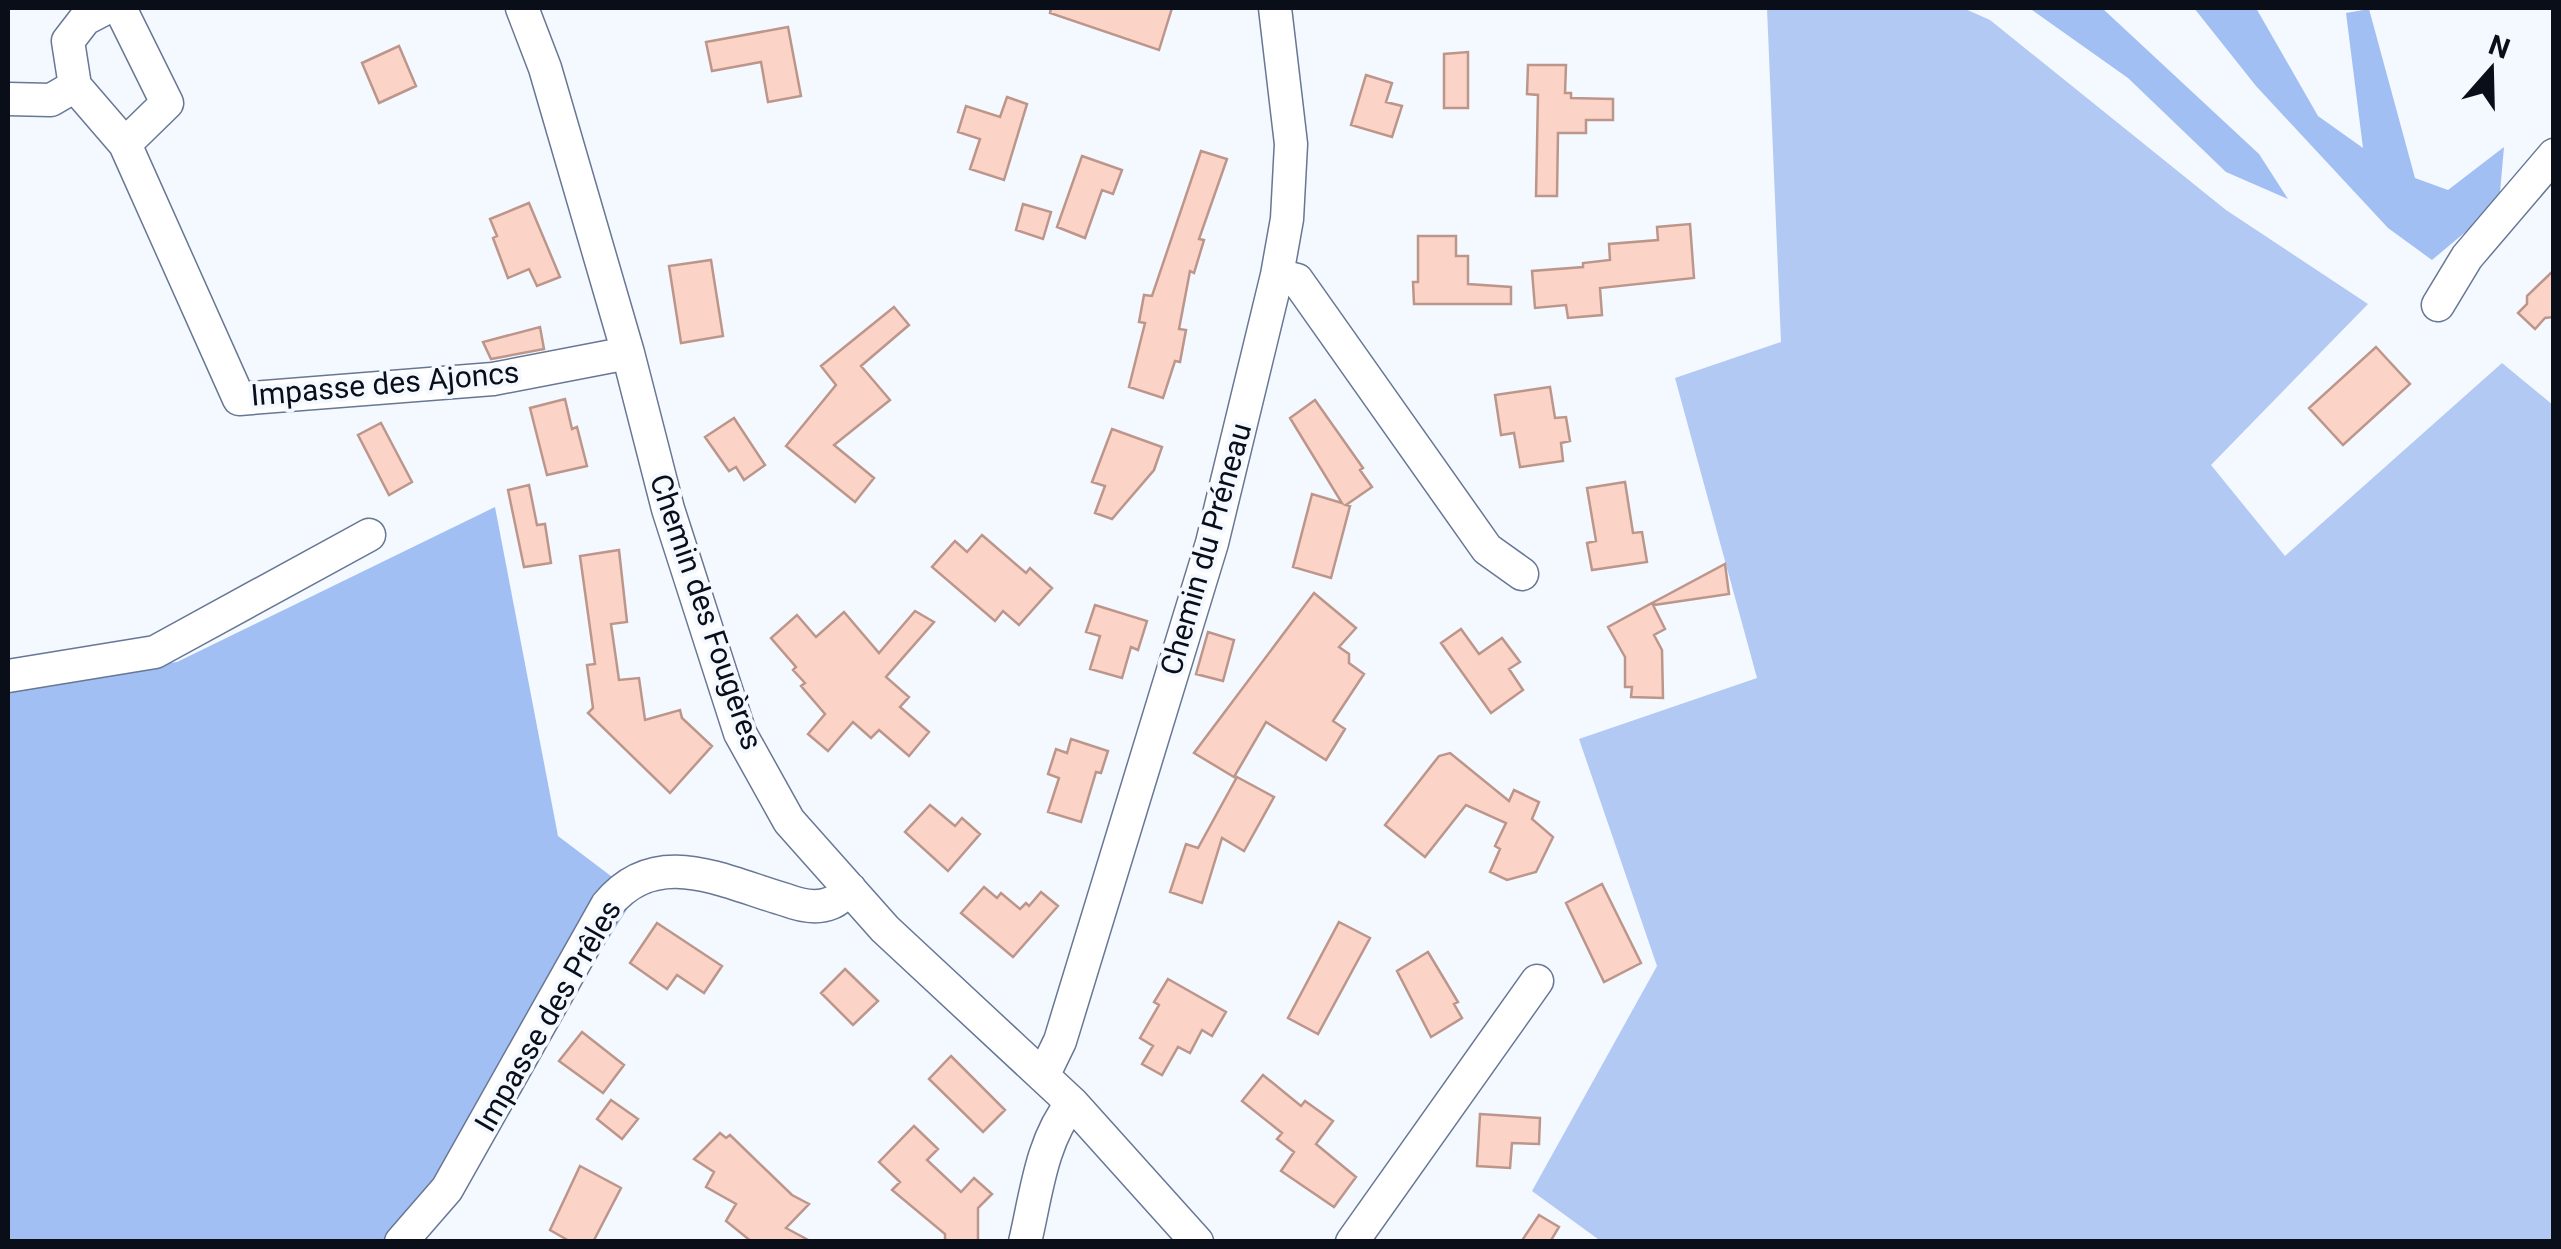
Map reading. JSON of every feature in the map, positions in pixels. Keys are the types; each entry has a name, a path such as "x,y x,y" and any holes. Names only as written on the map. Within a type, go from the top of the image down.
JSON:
{"street":[{"path":"8,99 52,100 75,86 68,41 84,19 106,8"},
{"path":"120,8 167,104 125,144"},
{"name":"Chemin des Fougères","path":"522,8 545,68 628,353 668,510 740,733 790,821 885,929 1072,1104 1197,1242"},
{"name":"Chemin du Préneau","path":"1043,1076 1060,1041 1212,543 1276,276 1287,219 1291,144 1275,8"},
{"name":"Impasse des Ajoncs","path":"75,86 125,144 239,400 493,379 628,353"},
{"path":"2438,306 2467,257 2554,155"},
{"path":"1276,276 1296,280 1487,549 1522,574"},
{"path":"8,676 156,652 369,535"},
{"name":"Impasse des Prêles","path":"401,1242 447,1190 607,905 620,890 638,876 662,870 691,872 805,906 831,904 850,889"},
{"path":"1352,1242 1537,981"},
{"path":"1025,1242 1047,1150 1072,1104"}],"shaded area":[{"path":"1767,8 1963,8 1990,20 2226,210 2368,304 2211,465 2285,556 2502,363 2553,405 2553,1241 1602,1242 1532,1191 1657,966 1579,739 1757,678 1675,378 1781,342"},
{"path":"2029,8 2102,8 2259,154 2288,199 2226,172 2128,78"},
{"path":"2194,8 2256,8 2318,116 2363,148 2346,13 2369,9 2415,178 2448,190 2504,147 2499,204 2432,260 2388,228 2256,86"},
{"path":"495,507 558,836 636,895 419,1241 8,1241 8,684 177,662"}],"building":[{"path":"1051,8 1172,8 1159,50 1050,13"},
{"path":"788,27 801,96 768,102 761,62 712,71 706,42"},
{"path":"399,46 416,86 379,103 362,63"},
{"path":"1468,52 1468,108 1444,108 1444,54"},
{"path":"1528,65 1566,65 1565,93 1571,93 1571,98 1613,99 1613,120 1586,120 1586,133 1558,133 1557,196 1536,196 1538,95 1527,94"},
{"path":"1366,75 1392,83 1386,102 1402,106 1392,137 1351,125"},
{"path":"1007,97 1027,104 1004,180 970,169 980,139 958,132 966,106 1000,117"},
{"path":"1201,151 1227,159 1199,239 1204,240 1194,273 1190,271 1179,329 1186,330 1180,362 1175,361 1163,398 1129,387 1145,323 1139,322 1144,295 1152,296"},
{"path":"1082,156 1122,170 1113,194 1102,190 1085,238 1057,227"},
{"path":"529,203 560,277 537,286 529,269 508,278 490,219"},
{"path":"1023,204 1051,212 1043,239 1016,230"},
{"path":"1690,224 1694,278 1600,288 1602,315 1568,318 1566,305 1535,308 1532,271 1583,267 1583,263 1610,260 1609,244 1658,240 1657,227"},
{"path":"1418,236 1456,236 1456,256 1468,256 1468,284 1511,287 1511,304 1414,304"},
{"path":"711,260 723,336 681,343 669,266"},
{"path":"2554,270 2554,317 2545,318 2535,329 2518,313 2527,304 2527,296"},
{"path":"894,307 909,325 861,366 890,400 834,445 874,478 855,502 786,446 836,385 821,366"},
{"path":"540,327 544,349 491,359 483,342"},
{"path":"2376,347 2410,384 2343,445 2309,408"},
{"path":"1550,387 1555,418 1566,417 1570,441 1561,443 1563,461 1520,467 1514,433 1501,435 1495,395"},
{"path":"565,399 587,466 547,475 530,408"},
{"path":"1315,400 1372,487 1346,505 1350,506 1331,578 1293,567 1312,494 1342,503 1290,418"},
{"path":"734,418 765,465 744,480 736,467 729,471 705,437"},
{"path":"381,423 412,482 389,495 358,435"},
{"path":"1112,429 1162,447 1154,470 1112,519 1095,513 1105,486 1092,482"},
{"path":"1625,482 1633,533 1642,532 1647,562 1592,570 1587,543 1596,541 1587,488"},
{"path":"529,485 537,525 545,524 551,563 524,567 508,490"},
{"path":"982,535 1026,573 1030,568 1052,588 1019,625 1003,611 995,621 932,567 955,541 967,552"},
{"path":"619,550 627,622 611,624 619,680 639,678 645,720 680,710 682,718 712,746 670,793 588,713 593,708 587,665 595,664 580,556"},
{"path":"1725,564 1729,594 1654,605 1654,602"},
{"path":"1314,593 1356,628 1339,647 1349,654 1349,663 1364,674 1333,721 1345,729 1326,760 1266,722 1234,777 1194,753"},
{"path":"1652,603 1665,629 1654,635 1662,650 1663,698 1631,697 1632,687 1625,687 1625,657 1608,627"},
{"path":"1095,605 1147,621 1138,650 1131,647 1122,678 1090,669 1100,636 1086,632"},
{"path":"915,611 934,622 886,677 909,697 900,707 929,732 909,756 879,730 871,738 853,722 828,751 808,734 825,714 801,686 805,683 793,670 796,667 771,638 797,615 816,637 844,612 879,653"},
{"path":"1461,629 1479,654 1502,638 1520,662 1509,669 1523,690 1491,713 1441,643"},
{"path":"1208,632 1234,640 1223,681 1196,674"},
{"path":"1071,739 1108,751 1101,773 1096,772 1081,822 1048,812 1059,778 1048,774 1056,749 1067,753"},
{"path":"1450,753 1509,801 1514,790 1539,802 1532,819 1553,837 1536,872 1507,880 1490,872 1500,849 1495,846 1506,823 1466,805 1425,857 1385,825 1439,756"},
{"path":"1237,777 1274,797 1244,851 1222,838 1202,903 1170,892 1186,844 1198,848"},
{"path":"930,805 955,826 962,818 980,834 948,871 905,832"},
{"path":"1602,884 1641,963 1604,982 1566,903"},
{"path":"984,887 997,898 1001,893 1020,909 1026,903 1029,906 1041,892 1058,906 1013,957 961,913"},
{"path":"1339,922 1370,938 1318,1034 1288,1018"},
{"path":"657,923 722,966 704,993 677,975 667,989 630,963"},
{"path":"1428,952 1458,1002 1454,1004 1462,1018 1431,1037 1397,971"},
{"path":"845,969 878,1001 853,1025 821,993"},
{"path":"1168,979 1226,1012 1212,1036 1202,1030 1190,1053 1178,1047 1162,1075 1142,1064 1153,1046 1140,1038 1159,1005 1154,1002"},
{"path":"582,1032 624,1065 603,1093 559,1061"},
{"path":"951,1056 1005,1110 983,1132 929,1079"},
{"path":"1263,1075 1301,1106 1305,1101 1333,1121 1316,1144 1356,1177 1334,1207 1281,1171 1294,1152 1277,1139 1282,1133 1242,1101"},
{"path":"611,1100 638,1119 622,1139 597,1119"},
{"path":"1480,1114 1540,1118 1539,1144 1512,1143 1510,1168 1477,1166"},
{"path":"914,1126 938,1149 927,1160 961,1192 974,1178 992,1194 978,1208 978,1242 945,1242 945,1234 892,1190 900,1182 879,1162"},
{"path":"720,1133 726,1138 730,1135 792,1195 809,1204 786,1228 812,1242 752,1242 726,1221 736,1204 706,1187 714,1172 694,1159"},
{"path":"580,1166 621,1188 593,1242 571,1242 550,1230"},
{"path":"1539,1215 1559,1227 1550,1242 1521,1242"}]}
